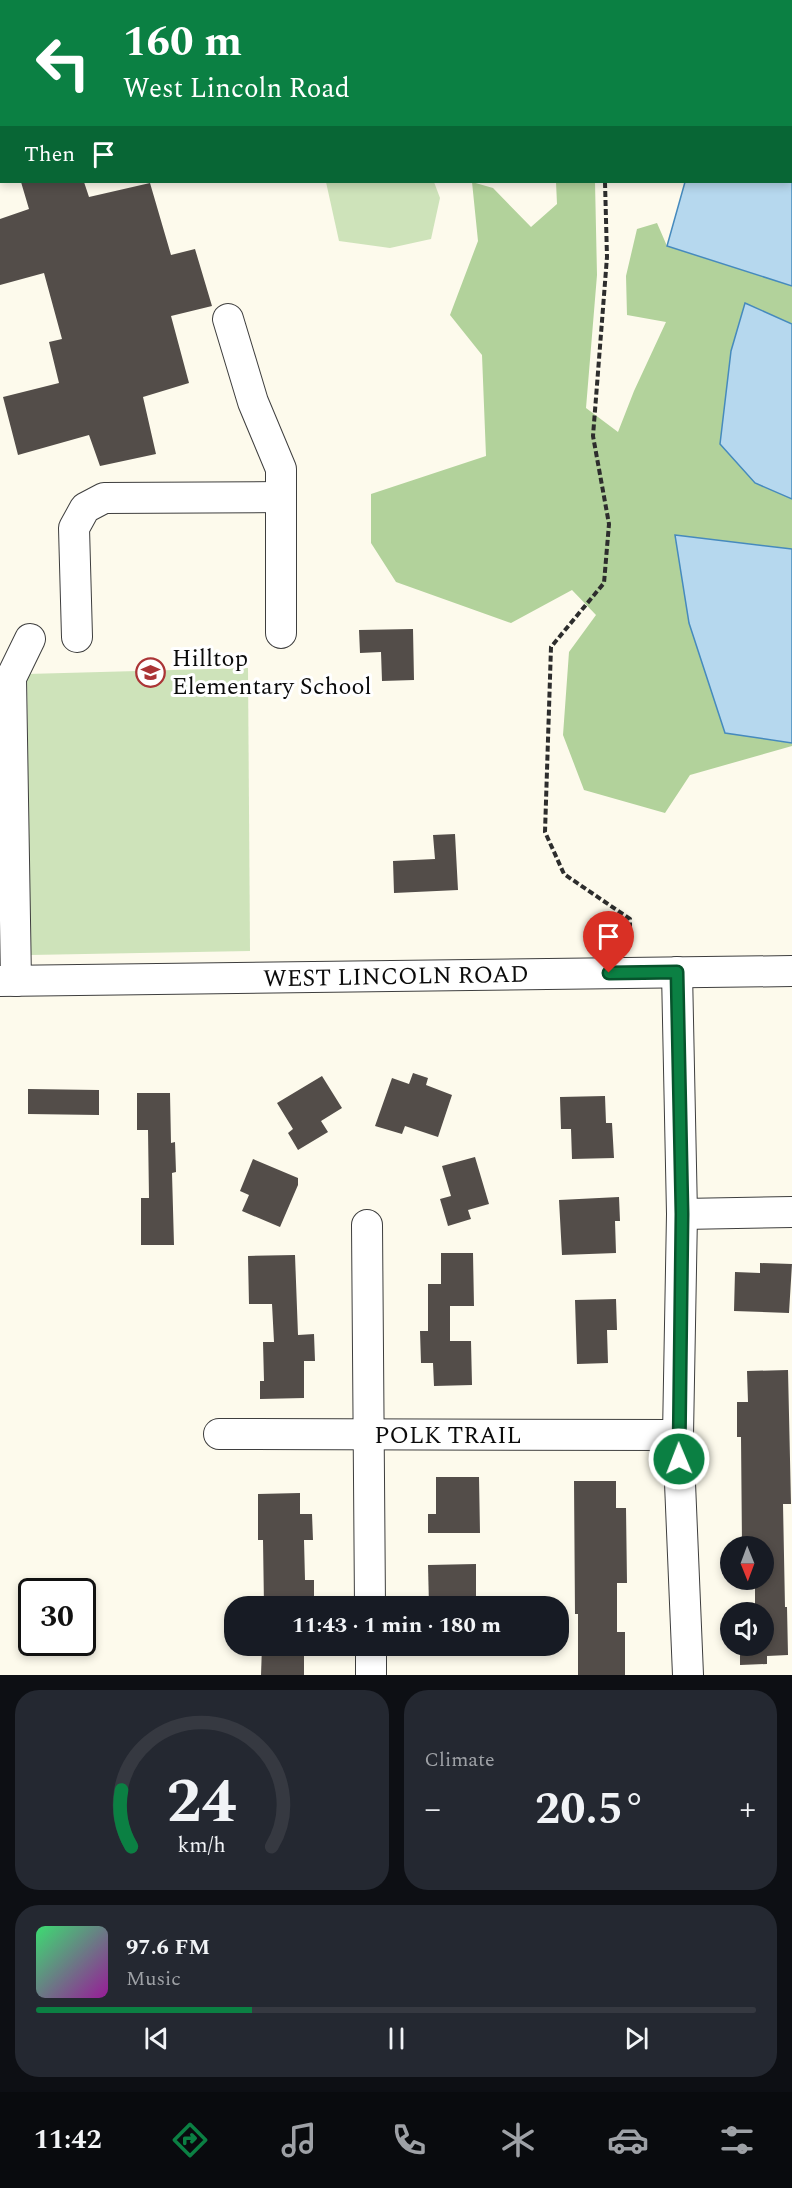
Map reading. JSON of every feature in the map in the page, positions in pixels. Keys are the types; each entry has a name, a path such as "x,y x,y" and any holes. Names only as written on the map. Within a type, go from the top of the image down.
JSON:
{"street":[{"path":"228,319 253,402 281,469 281,633"},
{"path":"77,638 74,528 85,508 104,498 281,497"},
{"path":"8,981 11,678 30,639"},
{"name":"WEST LINCOLN ROAD","path":"8,981 792,971"},
{"path":"677,972 682,1214 678,1435 688,1675"},
{"path":"682,1214 792,1212"},
{"path":"367,1225 370,1596"},
{"name":"POLK TRAIL","path":"219,1434 678,1435"},
{"path":"371,1656 371,1675"}],"path":[{"path":"604,183 607,257 593,436 609,524 604,583 551,647 545,832 564,874 630,919 629,973"}],"green space":[{"path":"326,183 434,183 440,198 431,239 390,248 339,241"},
{"path":"472,183 493,188 531,227 557,204 556,183 595,183 597,275 586,408 618,432 666,322 627,315 626,276 637,229 657,223 667,246 792,286 792,549 675,535 725,733 792,743 792,746 690,775 665,813 584,790 563,735 569,652 596,615 572,590 511,623 396,582 371,543 371,494 486,456 482,355 450,315 478,241"},
{"path":"248,668 250,951 30,955 27,674"}],"water":[{"path":"685,183 792,183 792,286 667,246"},
{"path":"745,303 792,324 792,499 755,483 720,444 731,351"},
{"path":"675,535 792,549 792,743 725,733 689,623"}],"building":[{"path":"21,183 84,183 89,197 150,183 171,255 195,249 212,306 171,316 189,383 143,397 156,454 100,466 89,435 18,455 3,397 59,383 49,342 62,339 44,273 0,285 0,219 29,209"},
{"path":"413,629 414,680 382,681 381,652 360,653 359,630"},
{"path":"455,834 458,890 394,893 393,861 435,859 433,835"},
{"path":"413,1073 428,1078 426,1085 452,1095 438,1137 405,1126 402,1134 375,1126 392,1078 409,1084"},
{"path":"322,1076 342,1108 321,1121 328,1132 298,1150 288,1133 293,1129 277,1103"},
{"path":"28,1089 99,1090 99,1115 28,1114"},
{"path":"137,1093 170,1093 171,1143 175,1142 176,1172 172,1173 174,1245 141,1245 141,1198 149,1198 148,1130 137,1130"},
{"path":"605,1096 606,1123 612,1123 614,1158 572,1159 571,1129 561,1129 560,1097"},
{"path":"475,1157 489,1204 468,1210 471,1219 448,1226 440,1199 451,1196 442,1166"},
{"path":"253,1159 298,1178 298,1185 280,1227 242,1211 249,1195 240,1191"},
{"path":"619,1197 620,1221 615,1221 616,1253 562,1255 559,1200"},
{"path":"441,1253 473,1253 474,1306 450,1306 450,1341 471,1341 472,1385 434,1386 433,1363 421,1363 420,1331 428,1331 428,1284 441,1284"},
{"path":"295,1255 298,1335 314,1334 315,1361 304,1361 304,1398 260,1399 260,1381 264,1381 263,1342 274,1342 272,1304 249,1304 248,1256"},
{"path":"760,1263 792,1264 789,1313 734,1311 735,1272 760,1273"},
{"path":"616,1299 617,1330 607,1330 608,1363 577,1364 575,1300"},
{"path":"788,1370 791,1504 783,1504 788,1655 774,1656 774,1602 755,1602 755,1590 774,1590 774,1536 742,1536 741,1437 737,1437 737,1402 748,1402 747,1371"},
{"path":"436,1477 479,1477 480,1533 428,1533 428,1514 436,1514"},
{"path":"574,1481 616,1481 616,1508 626,1508 627,1583 617,1583 617,1632 625,1632 625,1675 578,1675"},
{"path":"300,1493 300,1514 312,1514 313,1540 304,1540 305,1580 314,1580 314,1596 264,1596 263,1540 258,1540 258,1494"},
{"path":"476,1564 476,1596 429,1596 428,1565"},
{"path":"262,1656 304,1656 304,1675 261,1675"},
{"path":"740,1656 767,1656 767,1664 740,1665"}],"place":[{"name":"Hilltop Elementary School","path":"151,672"}],"route":[{"path":"609,973 677,972 682,1214 679,1459"}]}
